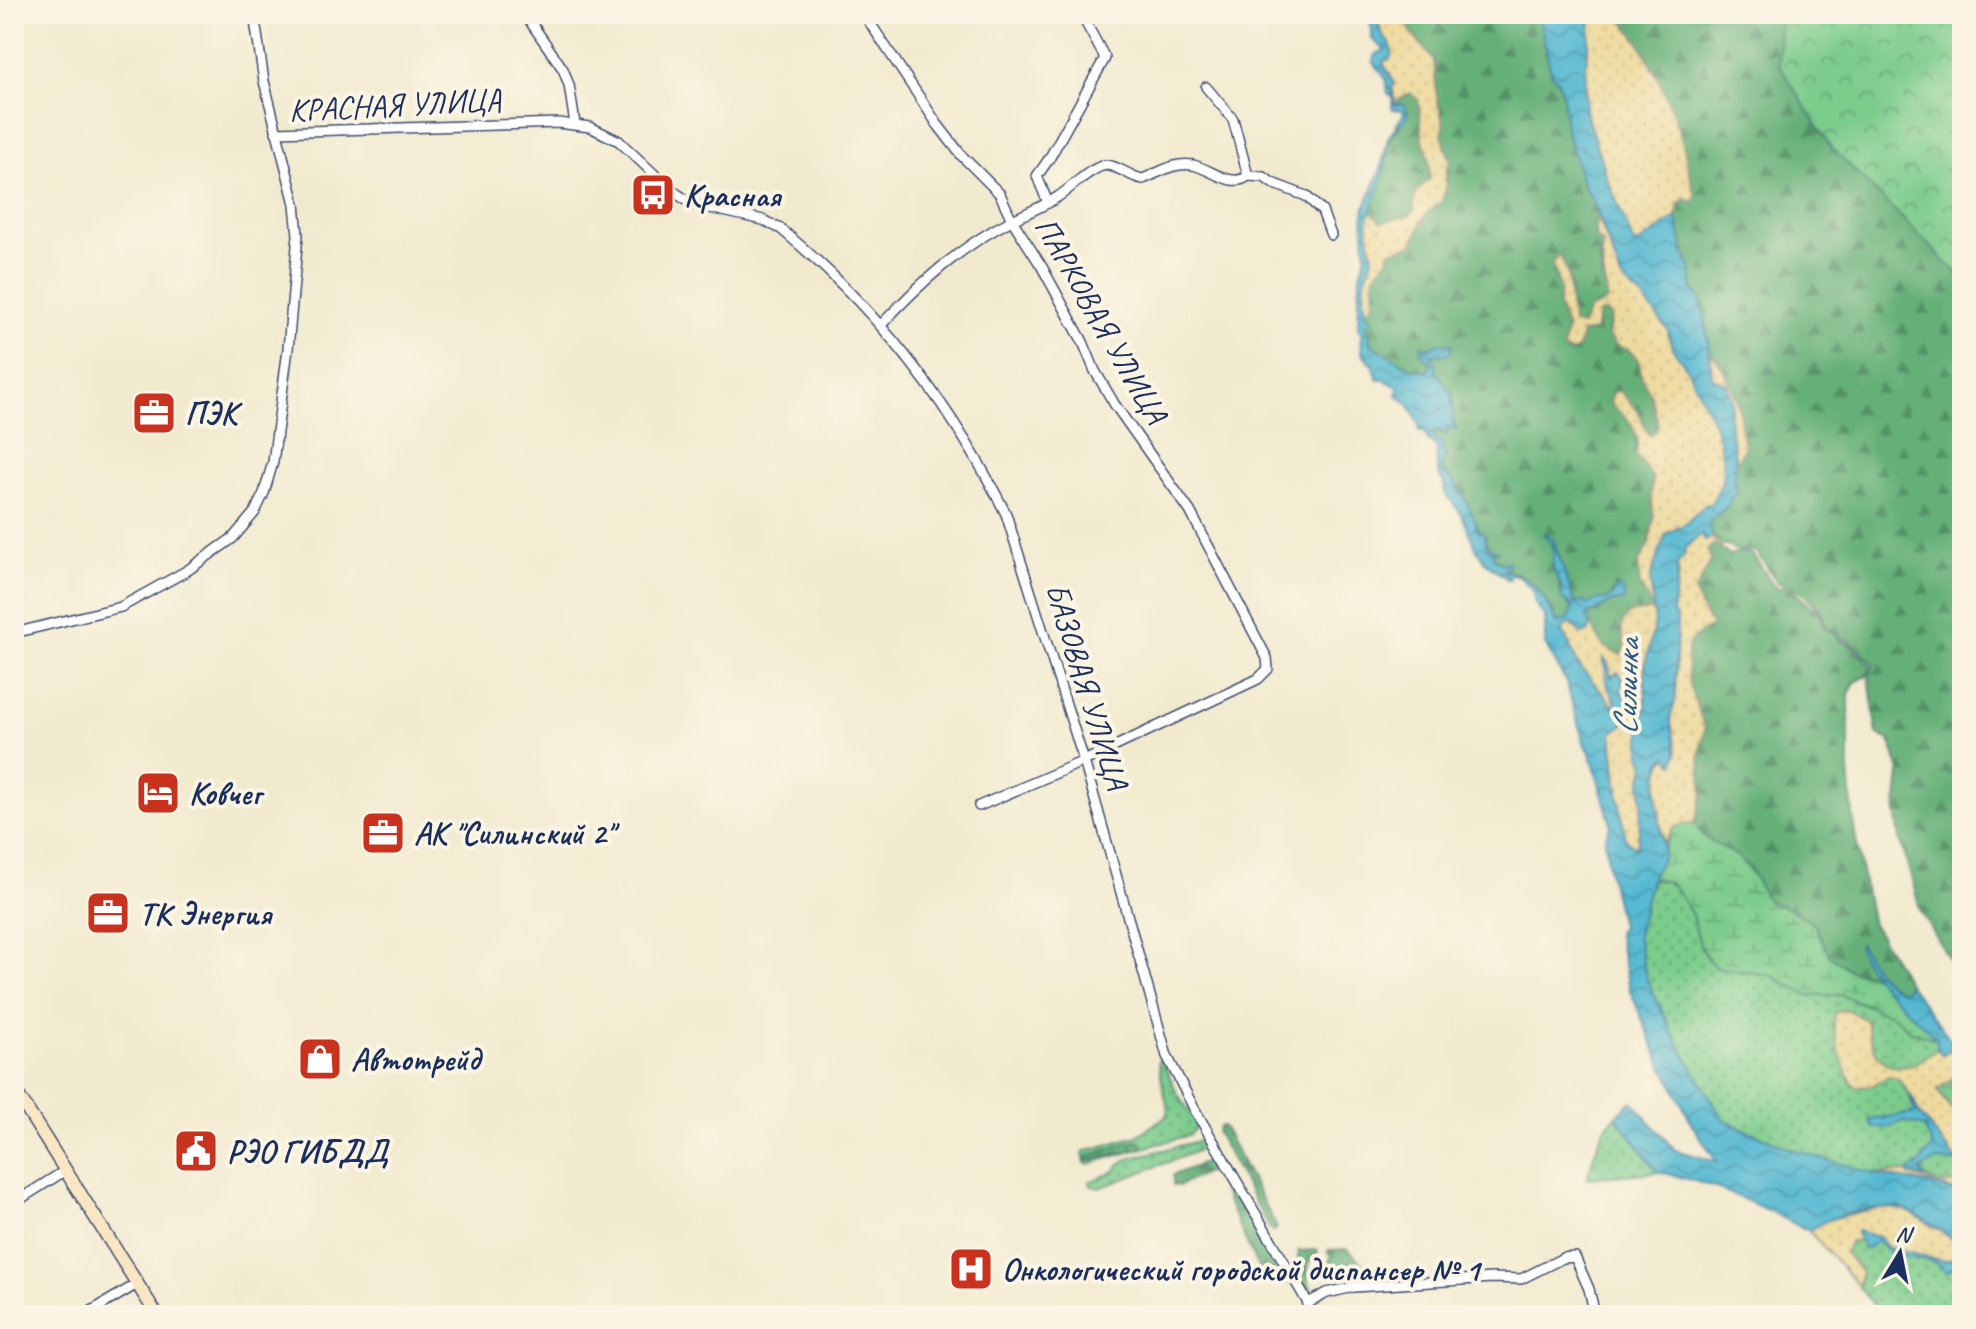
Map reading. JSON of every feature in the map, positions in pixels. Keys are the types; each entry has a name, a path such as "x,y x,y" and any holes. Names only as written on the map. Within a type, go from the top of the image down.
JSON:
{"main road":[{"path":"14,1089 157,1315"}],"street":[{"path":"254,14 276,132"},
{"path":"525,14 563,69 569,85 575,124"},
{"name":"ПАРКОВАЯ УЛИЦА","path":"864,14 938,125 962,156 1000,194 1012,220 1064,306 1101,383 1190,511 1267,658 1268,669 1258,679 1084,761"},
{"path":"1048,203 1037,176 1105,58 1081,14"},
{"path":"1206,87 1233,119 1248,176"},
{"name":"КРАСНАЯ УЛИЦА","path":"14,633 121,607 188,570 233,538 255,512 273,462 288,349 298,235 295,204 276,132 575,124 590,127 619,141 670,189"},
{"path":"882,324 938,269 1103,166 1143,179 1166,167 1182,164 1207,169 1232,181 1244,180 1248,176 1264,177 1306,196 1322,211 1331,235"},
{"name":"БАЗОВАЯ УЛИЦА","path":"670,189 692,204 763,220 781,229 882,324 935,394 993,487 1006,514 1084,761 1167,1056 1195,1110 1308,1303"},
{"path":"979,806 1084,761"},
{"path":"14,1203 66,1170"},
{"path":"1308,1315 1308,1303 1327,1293 1354,1287 1521,1279 1563,1258 1575,1257 1589,1289 1595,1315"},
{"path":"85,1315 137,1284"}],"green space":[{"path":"1402,14 1539,14 1551,72 1558,81 1563,98 1566,129 1584,187 1597,214 1595,237 1603,243 1601,268 1608,293 1606,302 1589,310 1582,326 1573,325 1569,309 1571,289 1565,267 1554,272 1560,289 1558,305 1567,330 1562,349 1582,333 1597,328 1599,314 1606,312 1611,317 1607,330 1617,346 1628,350 1640,361 1642,379 1651,395 1658,424 1656,431 1649,436 1638,411 1623,416 1634,429 1636,455 1653,478 1654,518 1649,544 1638,564 1640,585 1654,609 1621,629 1625,648 1621,655 1604,647 1586,617 1612,602 1622,601 1625,596 1616,588 1605,601 1600,599 1588,605 1582,601 1575,604 1553,539 1549,539 1561,597 1573,608 1569,619 1558,623 1538,589 1523,576 1505,572 1504,569 1509,566 1507,562 1502,564 1493,557 1493,553 1499,550 1494,551 1487,544 1457,486 1442,473 1442,462 1446,456 1443,445 1435,440 1433,433 1440,430 1447,434 1447,428 1456,427 1453,424 1453,397 1435,370 1436,364 1431,355 1445,354 1426,347 1425,357 1432,365 1429,371 1413,369 1370,344 1366,327 1371,318 1366,312 1374,303 1374,275 1388,259 1390,251 1412,245 1425,215 1442,201 1446,189 1449,155 1442,135 1444,126 1437,98 1434,61 1412,34"},
{"path":"1617,14 1962,14 1962,981 1921,912 1900,838 1896,812 1900,772 1890,740 1877,734 1869,677 1874,664 1848,640 1841,639 1838,633 1826,626 1820,609 1805,595 1777,582 1756,551 1734,550 1722,545 1709,532 1710,520 1728,505 1736,464 1745,446 1739,432 1740,415 1735,392 1719,361 1711,353 1701,301 1692,287 1692,271 1684,254 1676,217 1679,203 1696,195 1677,124 1656,75"},
{"path":"1780,14 1962,14 1962,278 1831,147 1779,65"},
{"path":"1411,93 1418,99 1423,140 1429,156 1430,179 1417,192 1414,211 1409,216 1381,222 1370,210 1382,180 1390,138 1408,112 1402,104 1395,105 1395,102"},
{"path":"1715,544 1730,555 1740,552 1752,554 1775,587 1794,593 1819,610 1824,627 1837,634 1840,641 1848,643 1871,665 1867,676 1855,682 1849,694 1849,771 1854,828 1871,921 1909,985 1904,991 1883,979 1860,945 1863,959 1874,975 1851,971 1829,955 1815,926 1792,910 1767,901 1751,870 1737,856 1713,843 1697,829 1695,822 1703,793 1699,756 1705,728 1689,685 1687,660 1689,642 1712,625 1700,607 1695,591 1712,559 1707,550"},
{"path":"1695,822 1708,839 1744,862 1767,901 1792,910 1815,926 1829,955 1851,971 1874,975 1937,1039 1911,1031 1894,1016 1841,995 1807,995 1770,975 1715,967 1701,948 1692,915 1677,890 1669,882 1651,879 1674,827"},
{"path":"1651,879 1669,882 1677,890 1692,915 1701,948 1715,967 1770,975 1807,995 1841,995 1894,1016 1912,1031 1937,1039 1937,1049 1912,1065 1898,1067 1889,1065 1877,1054 1866,1020 1832,1023 1849,1080 1856,1087 1871,1086 1889,1076 1899,1079 1915,1113 1871,1120 1890,1127 1903,1121 1924,1126 1933,1146 1920,1163 1908,1172 1874,1174 1793,1150 1723,1120 1672,1032 1647,980 1637,935"},
{"path":"1161,1057 1196,1127 1190,1135 1085,1163 1083,1152 1137,1136 1169,1114 1158,1062"},
{"path":"1962,1071 1962,1124 1937,1089"},
{"path":"1616,1116 1658,1172 1587,1178 1601,1137"},
{"path":"1219,1126 1223,1126 1277,1228 1274,1232 1217,1133"},
{"path":"1135,1141 1143,1145 1141,1148 1086,1161 1086,1157"},
{"path":"1205,1141 1210,1146 1100,1188 1091,1186 1089,1182 1115,1171 1128,1159"},
{"path":"1209,1161 1218,1165 1269,1254 1277,1275 1275,1278 1259,1277 1257,1265 1215,1174 1206,1172 1179,1186 1173,1185 1173,1175"},
{"path":"1962,1162 1962,1181 1940,1183 1920,1172 1928,1163"},
{"path":"1877,1240 1962,1271 1962,1315 1881,1315 1858,1286 1861,1273 1845,1252 1849,1242"},
{"path":"1348,1249 1367,1269 1359,1278 1351,1274 1350,1262 1339,1267 1328,1264 1332,1255 1328,1250"},
{"path":"1317,1250 1318,1254 1311,1257 1308,1266 1312,1291 1309,1296 1298,1280 1298,1251"}],"sand":[{"path":"1374,14 1402,14 1412,34 1434,61 1437,98 1444,126 1442,135 1450,161 1442,201 1425,215 1412,245 1390,251 1388,259 1374,275 1374,303 1366,312 1365,280 1373,259 1367,223 1370,210 1381,222 1409,216 1414,211 1417,192 1430,179 1418,99 1410,93 1395,102 1391,75 1384,65 1384,60 1389,59 1392,52 1390,43 1384,38"},
{"path":"1592,14 1617,14 1647,56 1678,127 1696,195 1693,202 1685,199 1679,203 1676,217 1635,247 1607,178 1585,110"},
{"path":"1597,214 1622,280 1643,298 1668,330 1668,336 1698,386 1715,425 1723,463 1721,484 1711,504 1706,504 1684,525 1666,534 1650,579 1655,622 1645,666 1646,706 1641,728 1641,754 1645,765 1637,848 1626,840 1621,818 1612,733 1627,701 1607,670 1608,688 1616,701 1614,707 1578,664 1562,629 1571,623 1581,634 1589,632 1590,623 1604,647 1621,655 1625,648 1622,628 1625,618 1633,612 1653,609 1640,585 1638,564 1649,544 1654,518 1653,478 1636,455 1638,439 1631,423 1610,403 1613,392 1620,391 1638,411 1649,435 1656,431 1658,424 1651,395 1642,379 1639,361 1608,336 1611,317 1606,312 1599,314 1595,331 1582,333 1578,348 1571,352 1562,349 1567,329 1558,305 1560,289 1553,264 1556,257 1560,256 1567,274 1573,324 1582,326 1589,310 1607,300 1603,243 1595,238"},
{"path":"1711,353 1725,374 1739,408 1745,446 1736,464 1729,421 1732,400 1712,378"},
{"path":"1702,533 1722,545 1714,544 1707,550 1712,559 1695,591 1700,607 1712,625 1689,642 1687,660 1689,685 1705,728 1699,756 1703,793 1695,822 1674,827 1664,844 1657,787 1658,776 1667,756 1673,763 1677,753 1670,718 1675,702 1672,613 1675,584 1679,576 1677,564 1685,555 1683,549"},
{"path":"1846,1009 1866,1020 1873,1047 1889,1065 1909,1066 1937,1049 1943,1055 1955,1045 1962,1055 1962,1071 1937,1090 1962,1124 1962,1162 1958,1162 1919,1113 1899,1079 1889,1076 1871,1086 1856,1087 1851,1081 1834,1030 1835,1013"},
{"path":"1908,1172 1934,1182 1949,1184 1962,1181 1962,1195 1944,1187 1874,1174"},
{"path":"1882,1207 1908,1211 1962,1245 1962,1256 1944,1261 1889,1248 1881,1238 1856,1233 1861,1241 1849,1242 1845,1252 1861,1273 1858,1286 1809,1231 1822,1221"}],"water":[{"path":"1370,14 1374,14 1384,38 1390,43 1392,52 1390,59 1384,60 1384,65 1394,83 1394,105 1402,103 1408,112 1390,138 1382,180 1367,222 1373,259 1365,280 1364,297 1366,312 1371,319 1366,327 1370,344 1413,369 1428,371 1432,363 1421,353 1421,345 1429,349 1439,343 1452,344 1448,354 1431,355 1436,364 1435,370 1452,393 1453,424 1457,429 1447,428 1446,435 1440,430 1433,433 1435,440 1443,442 1442,450 1446,456 1442,462 1442,473 1453,481 1464,497 1476,529 1485,534 1486,545 1493,551 1499,550 1493,553 1493,557 1502,564 1508,562 1505,572 1523,576 1531,582 1557,623 1569,619 1573,608 1561,599 1562,587 1553,568 1553,546 1543,533 1553,539 1575,604 1582,601 1588,605 1598,599 1605,600 1612,596 1617,587 1624,591 1622,601 1612,602 1586,616 1590,623 1589,632 1581,634 1571,623 1562,629 1578,664 1614,707 1616,701 1608,688 1603,658 1608,663 1611,677 1618,672 1623,679 1621,690 1627,701 1627,722 1612,733 1626,840 1637,848 1645,765 1641,754 1641,728 1646,706 1645,666 1655,622 1650,579 1666,534 1684,525 1707,504 1711,504 1722,483 1723,459 1716,428 1687,368 1672,348 1668,330 1643,298 1622,280 1594,203 1584,187 1566,128 1563,98 1558,81 1551,72 1539,14 1592,14 1585,111 1607,178 1635,246 1676,217 1684,254 1692,271 1692,287 1701,301 1705,317 1712,378 1727,384 1732,400 1729,421 1736,464 1734,483 1738,491 1730,498 1729,505 1710,520 1711,537 1705,541 1702,534 1684,549 1685,555 1677,564 1672,613 1677,618 1675,702 1670,718 1677,753 1674,764 1667,756 1661,763 1656,789 1664,855 1651,879 1637,935 1647,980 1672,1032 1723,1120 1793,1150 1874,1174 1944,1187 1962,1195 1962,1245 1922,1219 1898,1209 1857,1211 1809,1231 1717,1188 1658,1172 1616,1116 1632,1101 1675,1150 1717,1162 1693,1126 1629,988 1617,932 1621,926 1605,839 1611,824 1565,680 1545,644 1545,616 1535,602 1534,592 1519,576 1511,574 1509,580 1484,561 1462,515 1445,493 1444,482 1437,470 1437,447 1425,433 1418,430 1420,426 1408,403 1397,395 1398,387 1378,380 1373,365 1362,353 1358,328 1360,274 1366,255 1365,207 1381,169 1388,138 1404,113 1392,109 1386,79 1373,61 1375,55 1385,50 1372,39"},
{"path":"1860,944 1878,973 1889,984 1903,991 1909,985 1955,1045 1943,1055 1937,1049 1937,1039 1872,972 1858,946"},
{"path":"1911,1096 1919,1113 1958,1162 1932,1163 1920,1172 1925,1178 1911,1176 1908,1172 1920,1163 1933,1146 1924,1127 1903,1121 1890,1127 1874,1128 1870,1120 1915,1113"},
{"path":"1856,1233 1881,1238 1889,1248 1944,1261 1962,1256 1962,1271 1952,1268 1946,1273 1932,1261 1894,1255 1877,1240 1869,1248 1863,1248"}],"place":[{"name":"Красная","path":"653,195"},
{"name":"ПЭК","path":"154,413"},
{"name":"Ковчег","path":"158,793"},
{"name":"АК \"Силинский 2\"","path":"383,833"},
{"name":"ТК Энергия","path":"108,913"},
{"name":"Автотрейд","path":"320,1059"},
{"name":"РЭО ГИБДД","path":"196,1151"},
{"name":"Онкологический городской диспансер № 1","path":"971,1269"}],"water label":[{"name":"Силинка","path":"1626,687"}]}
